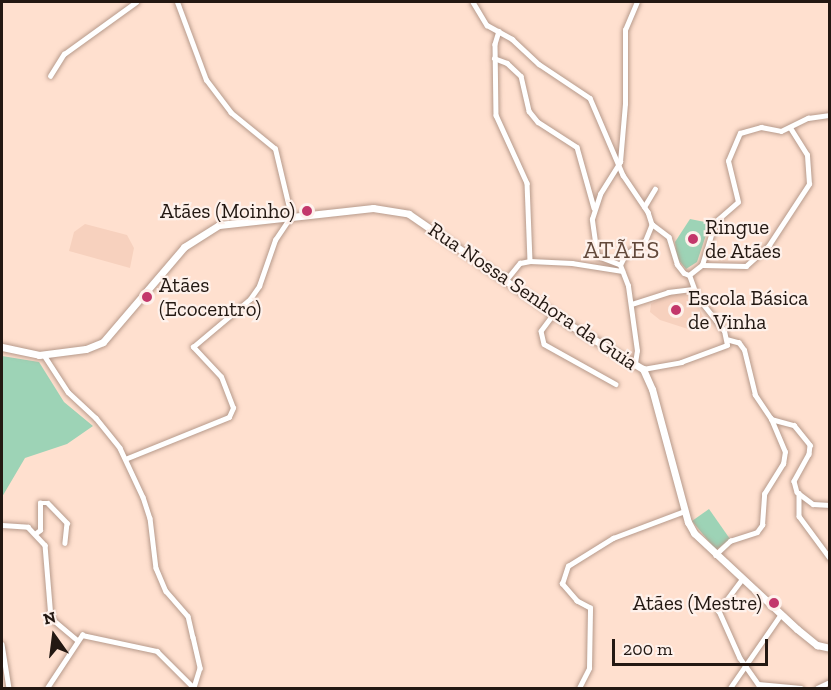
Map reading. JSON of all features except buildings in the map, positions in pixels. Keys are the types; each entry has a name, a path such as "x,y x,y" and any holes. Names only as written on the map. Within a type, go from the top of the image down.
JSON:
{"main road":[{"name":"Rua Nossa Senhora da Guia","path":"2,347 44,355 86,349 103,342 184,247 208,229 291,216 391,208 428,225 554,314 643,369 652,389 685,511 694,532 742,580 817,645 830,648"}],"street":[{"path":"50,76 61,56 136,2"},
{"path":"125,459 229,417 233,408 221,377 194,347 250,299 259,286 275,240 291,216 275,149 231,113 206,80 177,2"},
{"path":"473,2 487,25 500,31 590,98 601,117 604,135 620,162"},
{"path":"636,2 625,30 626,81 620,162 623,175 652,224 669,237 677,264 689,275 693,289 728,340 739,343 744,350 755,395 771,419 786,452 783,464 764,494 762,525 757,532 730,540 715,555"},
{"path":"500,31 494,58 496,115 528,183 530,261"},
{"path":"494,58 507,63 520,76 529,111 538,122 577,147 594,208"},
{"path":"689,275 702,265 716,222 738,202 728,172 732,145 746,130 790,128 808,118 830,116"},
{"path":"702,265 746,266 769,244 809,184 807,155 790,128"},
{"path":"620,162 594,208 592,219 597,256 620,265"},
{"path":"644,207 655,189"},
{"path":"634,363 632,304 620,265 625,255 645,241 652,224"},
{"path":"506,280 520,263 530,261 572,262 622,271"},
{"path":"632,304 669,292 693,289"},
{"path":"554,314 541,331 544,344 616,384"},
{"path":"643,369 720,349 728,340"},
{"path":"44,355 68,392 96,418 125,459 150,518 156,568 166,591 188,616 200,668 194,688 157,651 82,635 47,688"},
{"path":"771,419 794,425 805,434 810,445 809,454 794,481 799,493 799,516 830,558"},
{"path":"799,493 813,504 830,505"},
{"path":"36,533 40,530 40,503 48,503 67,523 65,543"},
{"path":"579,688 589,668 590,608 562,584 568,566 613,538 685,511"},
{"path":"2,525 28,527 36,533 48,561 51,618 77,640"},
{"path":"742,580 719,610 745,664 758,684 801,688"},
{"path":"730,688 781,614"},
{"path":"2,644 9,688"},
{"path":"817,688 830,682"}],"shaded area":[{"path":"85,224 127,235 134,248 130,268 69,251 74,232"},
{"name":"Escola Básica de Vinha","path":"691,291 704,319 688,329 660,320 650,312 651,304 668,294"}],"green space":[{"path":"690,219 710,223 697,262 686,269 677,258 675,242"},
{"path":"2,356 39,362 64,402 93,426 67,444 25,458 2,497"},
{"path":"709,509 730,539 716,550 692,521"}],"place":[{"name":"Atães (Moinho)","path":"307,211"},
{"name":"Ringue de Atães","path":"693,239"},
{"name":"Atães (Ecocentro)","path":"147,297"},
{"name":"Escola Básica de Vinha","path":"676,310"},
{"name":"Atães (Mestre)","path":"774,603"}],"district":[{"name":"ATÃES","path":"622,250"}]}
